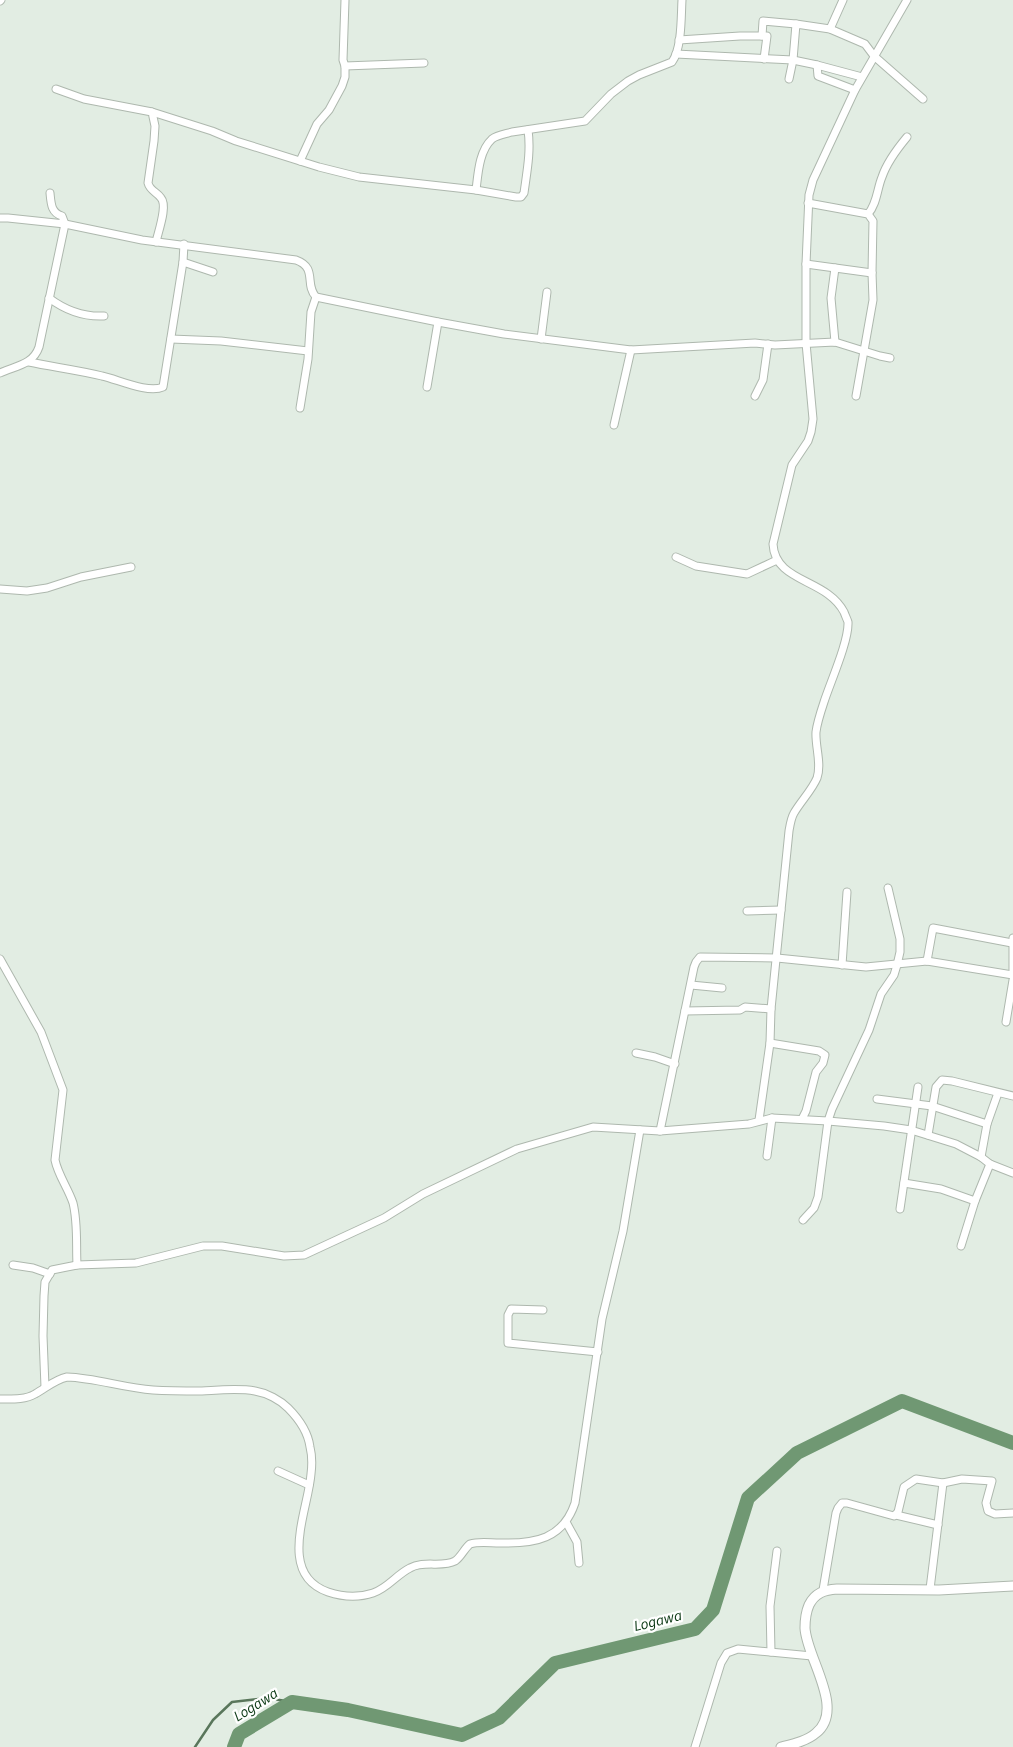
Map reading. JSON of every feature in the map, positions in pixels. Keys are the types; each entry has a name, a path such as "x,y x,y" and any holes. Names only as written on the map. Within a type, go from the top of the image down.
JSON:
{"main road":[{"path":"781,1747 808,1738 818,1731 826,1717 827,1705 822,1684 806,1635 806,1618 812,1600 824,1590 930,1590 1013,1586"}],"street":[{"path":"300,161 317,124 329,110 345,77 343,60 345,0"},
{"path":"476,190 482,156 492,139 502,134 585,121 611,94 628,81 672,62 679,40 682,0"},
{"path":"830,29 843,0"},
{"path":"759,1120 770,1043 771,1009 789,831 793,814 817,777 816,732 823,704 844,641 848,621 843,610 833,597 822,589 792,575 782,566 774,554 774,544 790,472 796,458 808,441 811,432 813,406 806,343 808,203 813,180 854,90 907,0"},
{"path":"762,36 763,21 830,29 865,44 874,56 923,99"},
{"path":"789,79 793,60 796,24"},
{"path":"679,40 762,36 768,38 764,59"},
{"path":"676,54 793,60 862,78"},
{"path":"345,66 424,63"},
{"path":"817,65 818,76 854,90"},
{"path":"56,88 84,99 152,112 212,130 236,141 359,177 476,190 516,198 523,195 530,158 528,130"},
{"path":"152,112 155,126 148,183 149,187 162,199 164,205 156,242"},
{"path":"868,214 872,209 882,176 895,151 907,137"},
{"path":"0,373 28,362 36,354 39,347 65,224 62,216 57,214 52,208 50,193"},
{"path":"808,203 868,214 873,221 873,300 856,396"},
{"path":"0,218 65,224 156,242 184,244 304,262 309,270 316,297 311,312 300,408"},
{"path":"28,362 102,376 135,386 159,389 164,384 183,262 184,244"},
{"path":"183,262 213,272"},
{"path":"806,264 872,273"},
{"path":"835,268 831,298 835,342"},
{"path":"542,339 547,292"},
{"path":"316,297 438,322 542,339 631,350 755,343 794,345 835,342 890,358"},
{"path":"49,298 61,307 80,313 104,316"},
{"path":"427,388 438,322"},
{"path":"171,339 221,341 308,351"},
{"path":"755,396 763,380 768,344"},
{"path":"614,425 631,350"},
{"path":"676,557 696,566 747,574 777,560"},
{"path":"0,589 27,591 47,588 81,577 131,567"},
{"path":"803,1220 814,1208 818,1198 828,1121 832,1109 868,1030 881,994 894,975 897,965 900,939 888,888"},
{"path":"842,965 847,892"},
{"path":"747,911 781,910"},
{"path":"660,1131 694,967 700,957 777,958 866,967 927,961 1013,973 1012,940 933,928 927,961"},
{"path":"0,959 42,1032 63,1090 55,1160 72,1200 76,1216 77,1265"},
{"path":"1006,1022 1013,980"},
{"path":"691,985 722,988"},
{"path":"685,1010 740,1010 745,1007 771,1009"},
{"path":"770,1043 819,1051 825,1054 823,1063 816,1072 806,1111 802,1119"},
{"path":"636,1053 656,1057 675,1064"},
{"path":"928,1135 936,1087 942,1080 1013,1096"},
{"path":"900,1209 918,1087"},
{"path":"981,1157 988,1124 998,1093"},
{"path":"877,1099 932,1106 988,1124"},
{"path":"767,1156 772,1118"},
{"path":"45,1387 44,1296 45,1282 52,1270 77,1265 136,1263 203,1246 222,1246 284,1256 304,1255 384,1218 423,1194 518,1149 593,1127 660,1131 749,1124 772,1118 828,1121 911,1130 956,1144 990,1164 1013,1173"},
{"path":"0,1399 18,1399 34,1395 58,1379 75,1378 150,1390 180,1392 232,1389 256,1391 273,1397 288,1407 303,1426 310,1447 311,1473 298,1543 303,1568 309,1580 319,1588 339,1596 372,1594 415,1565 452,1562 460,1557 470,1544 519,1543 531,1541 558,1531 566,1522 574,1507 579,1487 602,1319 623,1231 640,1130"},
{"path":"961,1246 975,1201 990,1164"},
{"path":"904,1182 940,1190 975,1201"},
{"path":"13,1265 34,1268 50,1274"},
{"path":"543,1310 510,1309 508,1315 508,1343 598,1352"},
{"path":"278,1471 309,1485"},
{"path":"896,1515 904,1487 916,1479 943,1483 962,1479 992,1481 986,1503 988,1511 994,1514 1013,1513"},
{"path":"930,1590 943,1483"},
{"path":"824,1590 833,1529 840,1504 845,1502 892,1516 896,1515 938,1525"},
{"path":"566,1522 577,1542 579,1563"},
{"path":"770,1652 770,1606 777,1551"},
{"path":"695,1747 721,1663 727,1653 738,1649 812,1656"}],"waterway":[{"name":"Logawa","path":"234,1747 239,1734 292,1702 348,1710 462,1735 499,1718 555,1663 695,1629 713,1610 748,1498 797,1453 902,1401 1013,1443"},
{"path":"195,1747 213,1720 232,1702 267,1698 292,1702"}]}
